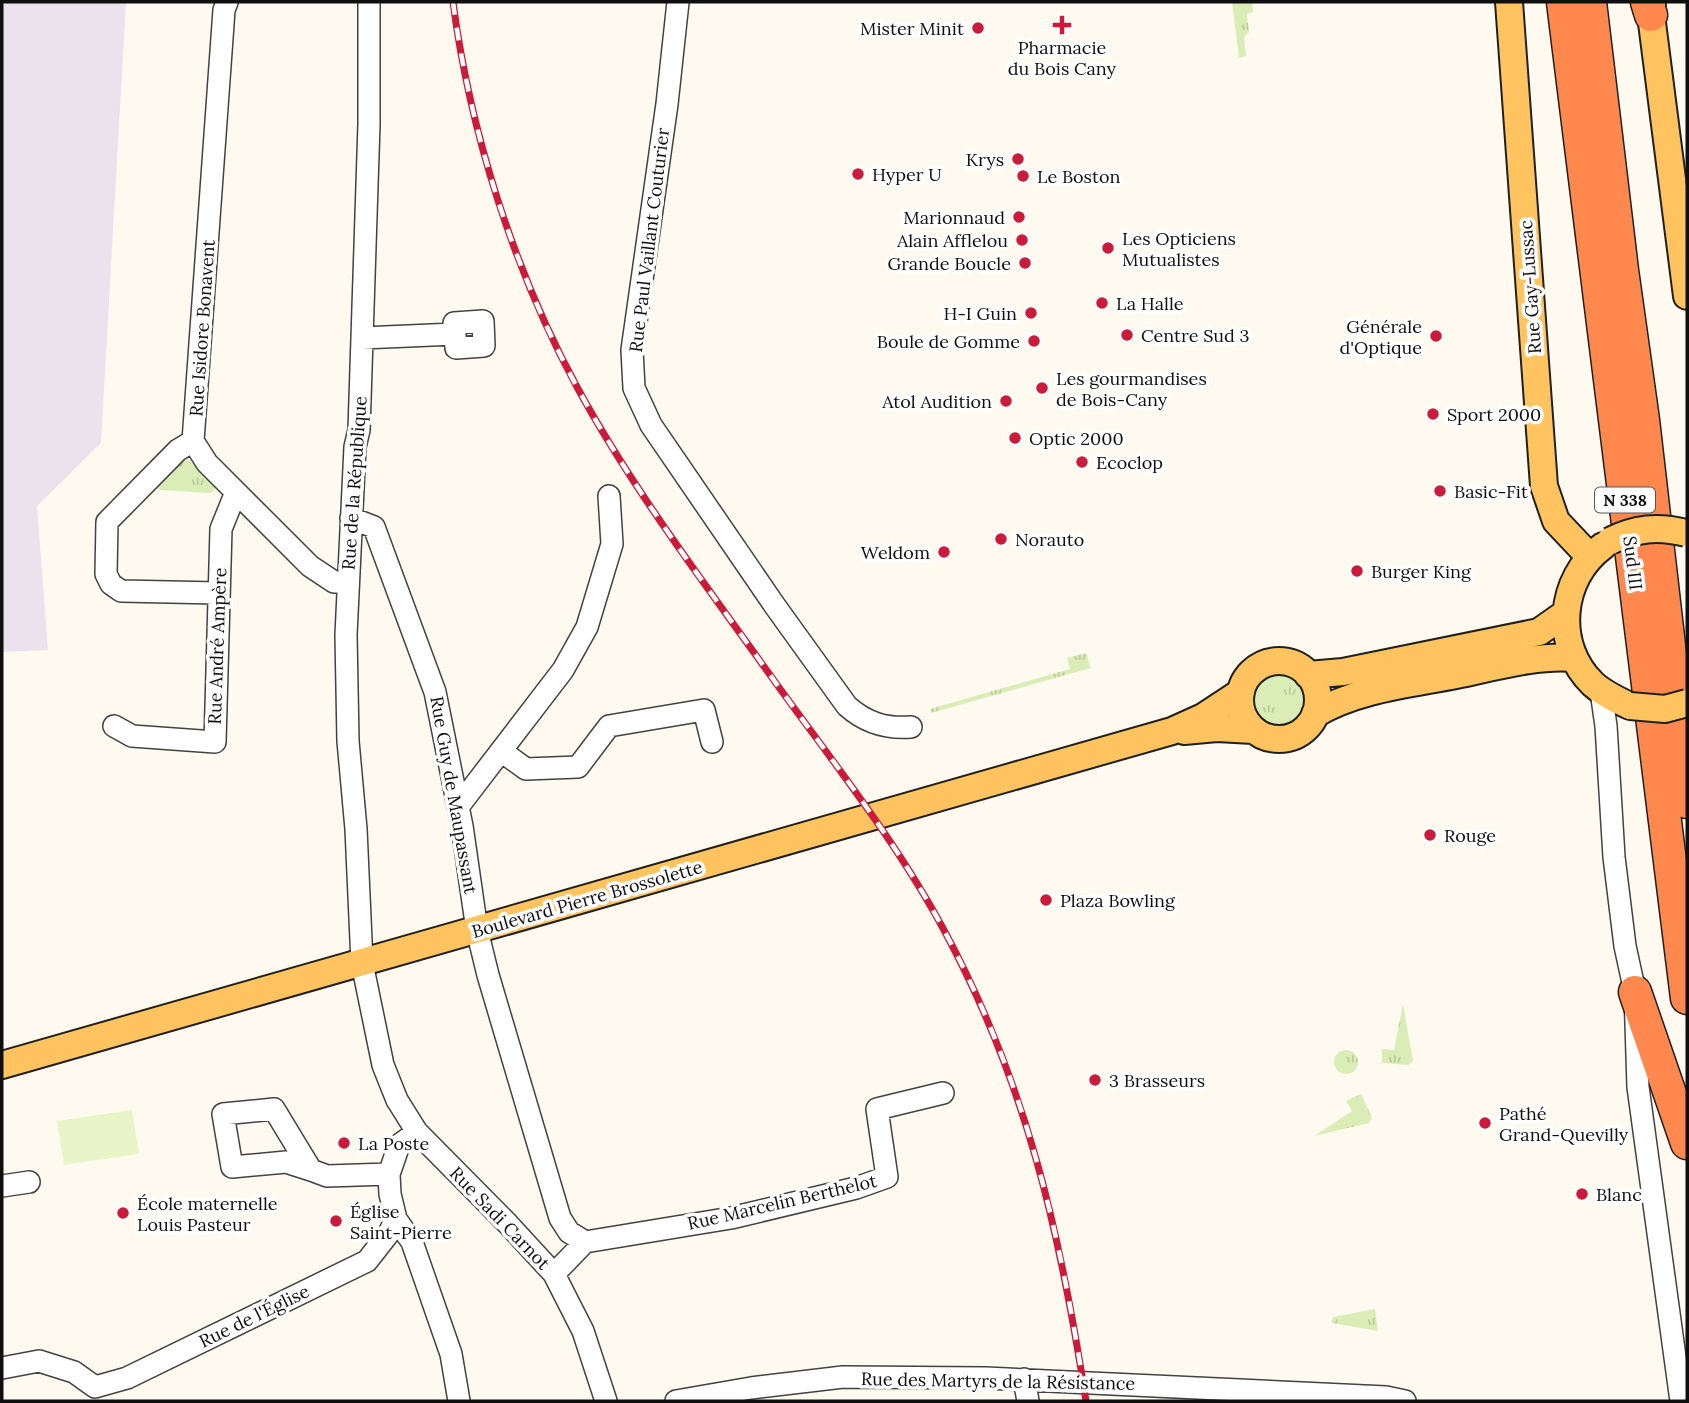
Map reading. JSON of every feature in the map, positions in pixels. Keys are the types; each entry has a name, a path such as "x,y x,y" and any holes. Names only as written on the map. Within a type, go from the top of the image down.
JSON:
{"highway":[{"name":"Sud III","path":"1570,3 1620,256 1643,420 1687,802"},
{"name":"Sud III","path":"1570,3 1687,998"},
{"path":"1635,992 1687,1143"}],"main road":[{"name":"Rue Gay-Lussac","path":"1509,2 1544,486 1556,521 1600,549"},
{"path":"1650,6 1687,296"},
{"path":"1687,533 1655,528 1624,534 1600,549 1573,584 1566,613 1567,636 1574,658 1585,675 1601,691 1630,706 1655,709 1687,703"},
{"path":"1308,675 1343,673 1539,632 1566,613"},
{"path":"1315,713 1329,705 1371,692 1545,657 1574,658"},
{"path":"1286,662 1308,675 1316,690 1317,706 1302,731 1288,738 1273,739 1253,730 1242,713 1241,692 1252,672 1268,663 1286,662"},
{"name":"Boulevard Pierre Brossolette","path":"2,1065 1171,731 1203,717 1241,692"},
{"name":"Boulevard Pierre Brossolette","path":"1171,731 1217,728 1253,730"}],"street":[{"name":"Rue Isidore Bonavent","path":"227,2 224,10 193,441 207,463 310,566 334,582 348,582"},
{"name":"Rue de la République","path":"362,963 356,829 348,741 348,582 355,447 359,430 369,124 369,2"},
{"name":"Rue Paul Vaillant Couturier","path":"678,2 667,104 632,350 634,388 651,425 847,706 868,721 881,726 911,727"},
{"path":"362,338 455,334"},
{"path":"193,441 178,450 107,522 106,574 111,584 121,591 218,593"},
{"name":"Rue André Ampère","path":"114,726 132,736 215,742 221,529 236,492"},
{"path":"458,807 563,670 587,627 612,544 609,496"},
{"name":"Rue Guy de Maupassant","path":"351,518 374,527 436,692 458,807 477,930 488,975 560,1218 569,1232 586,1242"},
{"path":"1601,691 1606,726 1614,857 1625,946 1635,992 1638,1087 1681,1401"},
{"path":"501,751 526,769 578,767 609,726 704,710 712,742"},
{"name":"Rue Sadi Carnot","path":"362,963 383,1065 397,1100 417,1132 554,1274 583,1331 606,1401"},
{"name":"Rue Marcelin Berthelot","path":"586,1242 731,1218 856,1188 887,1177 877,1109 943,1093"},
{"path":"417,1132 399,1145 389,1174 390,1194 396,1219 412,1242 451,1354 458,1401"},
{"path":"311,1170 327,1176 389,1174"},
{"path":"2,1186 29,1182"},
{"name":"Rue de l'Église","path":"2,1368 39,1361 74,1372 103,1394 127,1378 367,1261 389,1233 396,1219"},
{"path":"554,1274 586,1242"},
{"name":"Rue des Martyrs de la Résistance","path":"676,1401 751,1388 843,1377 1024,1379 1387,1397 1405,1401"},
{"path":"1024,1379 1028,1401"}],"shaded area":[{"path":"2,2 126,2 101,443 37,506 48,650 2,652"}],"green space":[{"path":"1232,2 1252,2 1253,12 1247,14 1249,32 1244,37 1246,56 1239,58"},
{"path":"187,458 216,484 215,490 210,493 154,488 174,463"},
{"path":"1086,653 1091,668 931,713 930,709 1070,669 1067,658"},
{"path":"1284,672 1294,676 1302,684 1306,699 1302,714 1294,722 1274,726 1264,722 1256,714 1252,694 1256,684 1264,676"},
{"path":"1403,1004 1413,1061 1408,1065 1382,1063 1382,1049 1394,1050"},
{"path":"1346,1050 1355,1053 1358,1062 1355,1071 1346,1074 1337,1071 1334,1062 1337,1053"},
{"path":"1361,1094 1372,1118 1369,1123 1314,1136 1352,1111 1346,1101"},
{"path":"132,1110 139,1154 64,1165 57,1121"},
{"path":"1375,1309 1378,1331 1332,1323 1333,1317"}],"railway":[{"path":"453,2 471,101 498,200 533,296 577,387 673,540 887,837 927,899 974,989 1019,1103 1036,1160 1065,1278 1086,1401"}],"place":[{"name":"Pharmacie du Bois Cany","path":"1062,25"},
{"name":"Mister Minit","path":"978,28"},
{"name":"Krys","path":"1018,159"},
{"name":"Hyper U","path":"858,174"},
{"name":"Le Boston","path":"1023,176"},
{"name":"Marionnaud","path":"1019,217"},
{"name":"Alain Afflelou","path":"1022,240"},
{"name":"Les Opticiens Mutualistes","path":"1108,248"},
{"name":"Grande Boucle","path":"1025,263"},
{"name":"La Halle","path":"1102,303"},
{"name":"H-I Guin","path":"1031,313"},
{"name":"Centre Sud 3","path":"1127,335"},
{"name":"Générale d'Optique","path":"1436,336"},
{"name":"Boule de Gomme","path":"1034,341"},
{"name":"Les gourmandises de Bois-Cany","path":"1042,388"},
{"name":"Atol Audition","path":"1006,401"},
{"name":"Sport 2000","path":"1433,414"},
{"name":"Optic 2000","path":"1015,438"},
{"name":"Ecoclop","path":"1082,462"},
{"name":"Basic-Fit","path":"1440,491"},
{"name":"Norauto","path":"1001,539"},
{"name":"Weldom","path":"944,552"},
{"name":"Burger King","path":"1357,571"},
{"name":"Rouge","path":"1430,835"},
{"name":"Plaza Bowling","path":"1046,900"},
{"name":"3 Brasseurs","path":"1095,1080"},
{"name":"Pathé Grand-Quevilly","path":"1485,1123"},
{"name":"La Poste","path":"344,1143"},
{"name":"Blanc","path":"1582,1194"},
{"name":"École maternelle Louis Pasteur","path":"123,1213"},
{"name":"Église Saint-Pierre","path":"336,1221"}]}
